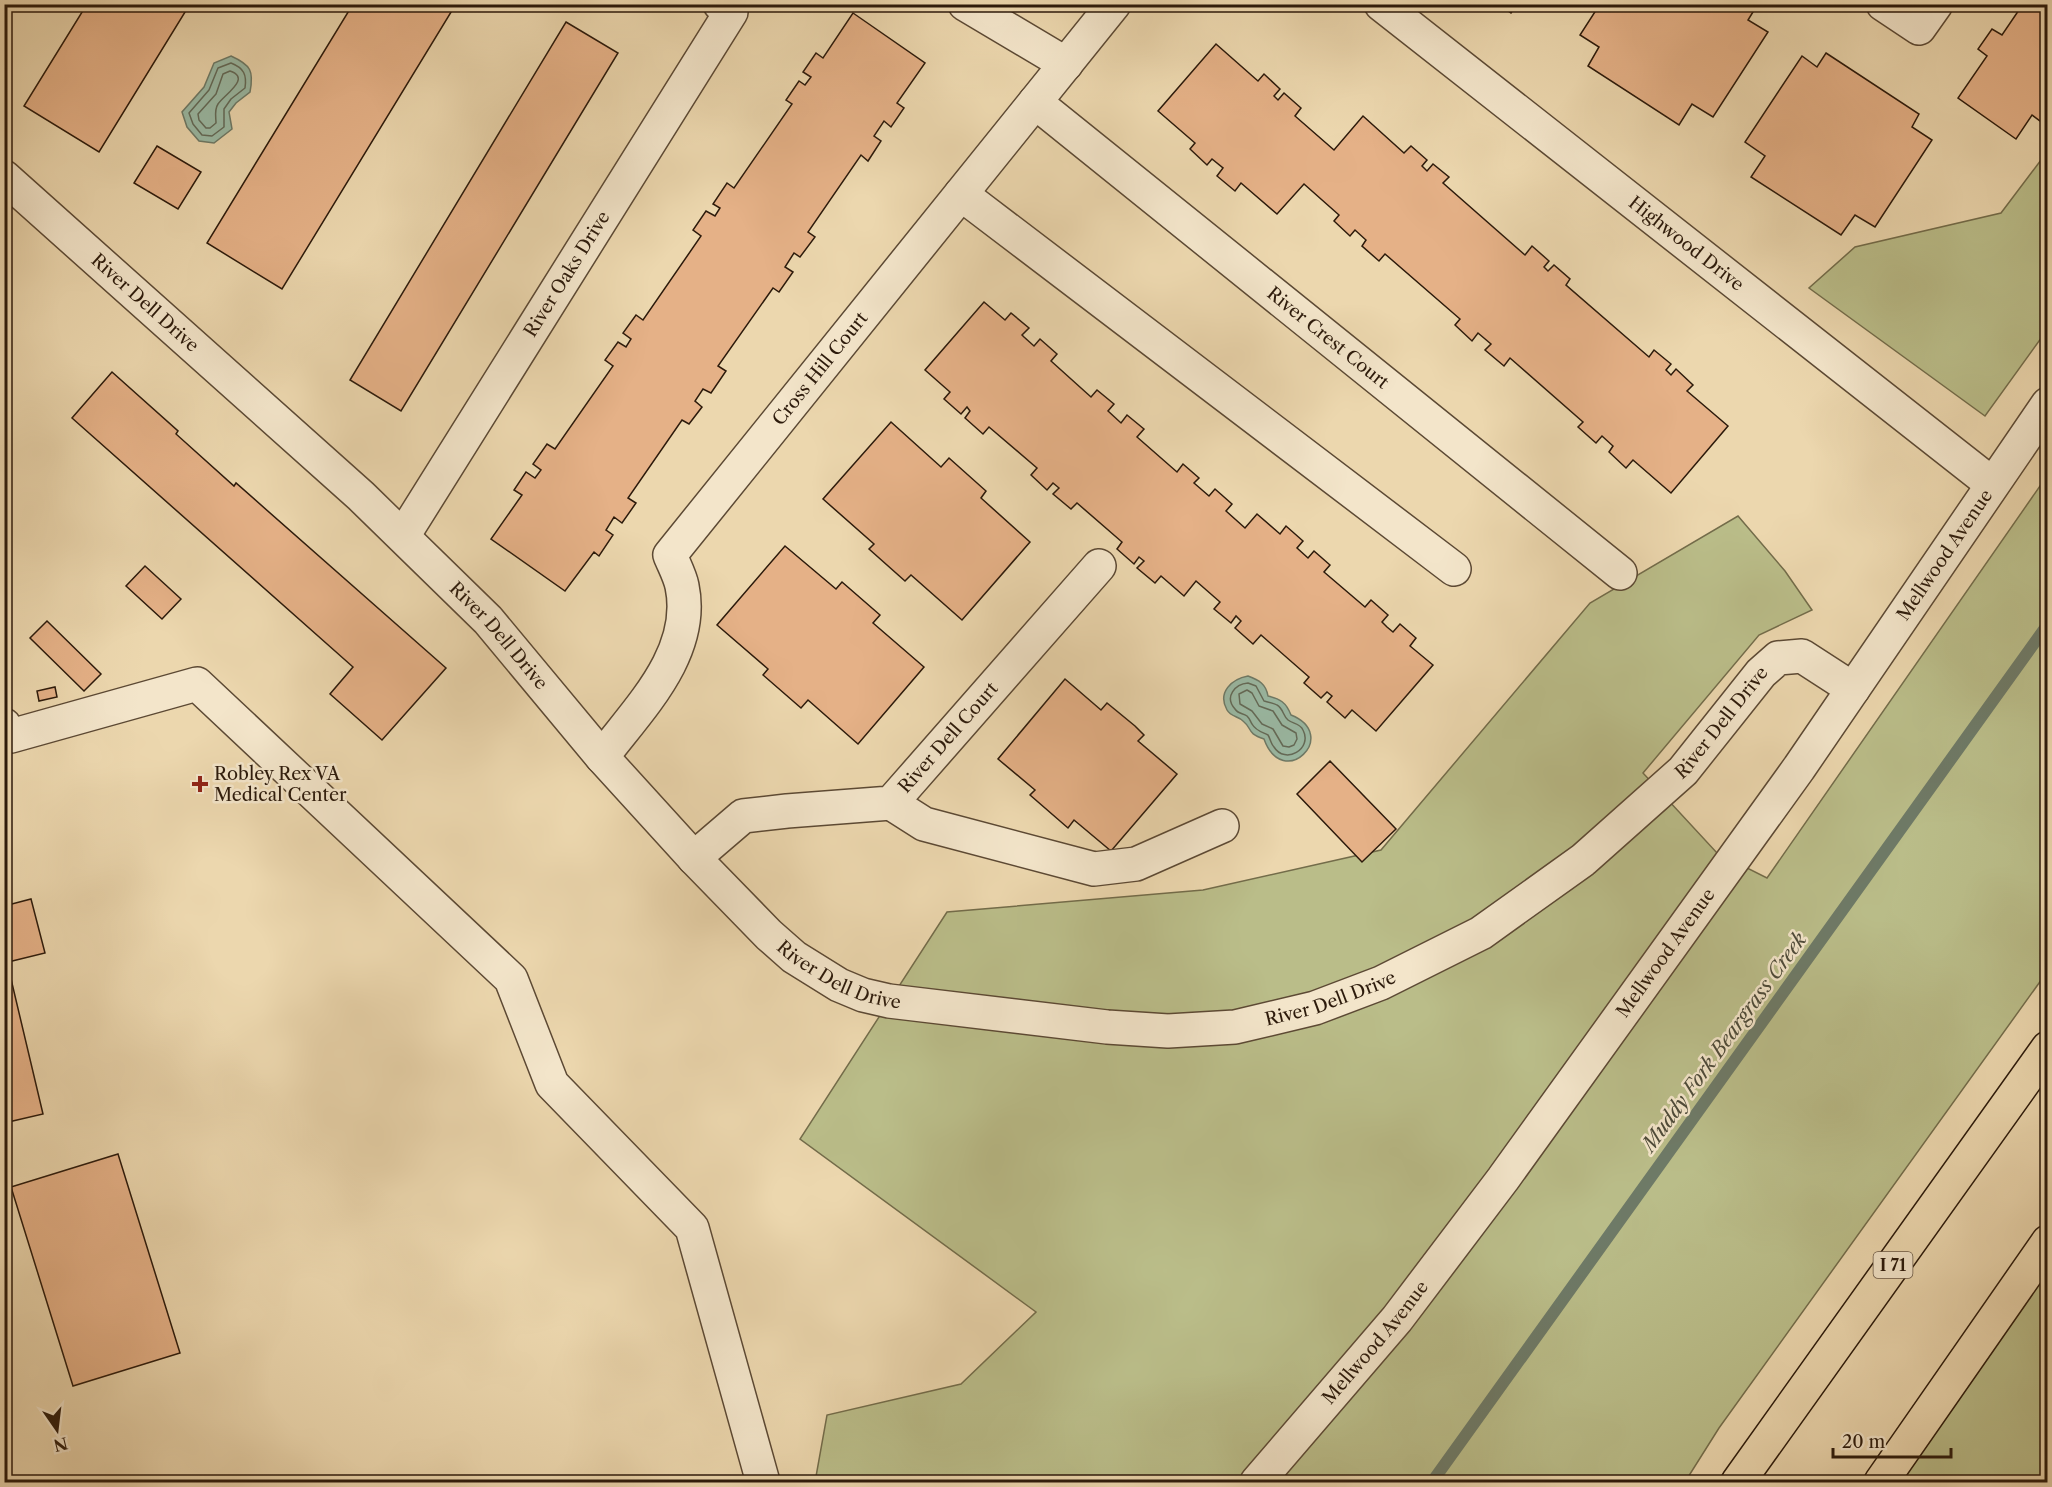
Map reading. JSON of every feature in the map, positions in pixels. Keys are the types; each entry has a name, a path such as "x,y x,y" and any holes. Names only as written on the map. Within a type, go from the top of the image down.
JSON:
{"highway":[{"name":"I 71","path":"1738,1482 2048,1048"},
{"path":"1881,1482 2048,1242"}],"street":[{"path":"965,4 1066,64"},
{"name":"Cross Hill Court","path":"602,757 659,681 676,652 683,618 682,585 670,555 1114,4"},
{"name":"Highwood Drive","path":"1380,4 1992,484"},
{"path":"1883,4 1919,28 1936,4"},
{"name":"River Oaks Drive","path":"403,536 725,8"},
{"name":"River Crest Court","path":"1035,102 1620,573"},
{"name":"River Dell Drive","path":"4,177 352,488 488,620 602,757 694,858 769,935 794,957 839,985 863,995 889,1001 1107,1027 1167,1031 1235,1027 1315,1008 1381,983 1480,933 1583,860 1683,771 1761,673 1778,658 1802,656 1853,689"},
{"path":"961,194 1454,569"},
{"name":"Mellwood Avenue","path":"1257,1482 1397,1319 1503,1179 1799,768 2048,404"},
{"name":"River Dell Court","path":"694,858 743,816 891,803 1099,566"},
{"path":"7,733 197,684 511,979 552,1084 692,1228 763,1482"},
{"path":"891,803 924,824 1094,869 1136,864 1222,826"}],"green space":[{"path":"2047,152 2047,330 1985,416 1809,288 1855,247 2001,213"},
{"path":"2047,476 2047,972 1719,1428 1685,1482 815,1482 827,1415 961,1384 1036,1312 800,1139 947,912 1203,890 1381,850 1590,603 1738,516 1785,571 1812,610 1759,635 1643,773 1717,853 1767,878"},
{"path":"2047,1268 2047,1482 1899,1482"}],"water":[{"path":"231,56 243,62 250,70 252,79 250,92 229,112 232,129 214,143 199,141 187,127 182,112 204,87 214,63"},
{"path":"1248,676 1261,683 1266,688 1268,696 1282,702 1291,715 1305,724 1311,735 1309,745 1303,754 1294,760 1283,760 1273,754 1264,739 1252,733 1243,721 1227,710 1224,698 1228,687"}],"building":[{"path":"87,4 190,4 99,152 24,106"},
{"path":"353,4 456,4 282,289 207,243"},
{"path":"1498,4 1517,4 1511,13"},
{"path":"1600,4 1753,4 1756,7 1748,20 1768,32 1713,117 1692,104 1679,125 1588,66 1599,47 1580,35"},
{"path":"2023,4 2048,4 2048,127 2032,115 2016,139 1958,98 1987,56 1978,49 1992,29 2002,35"},
{"path":"853,13 925,63 897,103 904,108 891,127 884,121 874,136 881,141 868,161 861,155 808,232 815,237 800,257 794,253 785,267 793,272 779,292 773,288 718,366 726,371 711,393 703,389 695,401 702,407 689,424 682,420 628,498 636,503 622,523 614,517 606,530 613,535 599,556 594,552 565,591 491,539 522,495 514,490 526,472 535,478 541,470 533,464 547,444 555,449 613,366 605,360 618,342 626,347 631,339 623,333 636,315 643,320 701,236 693,230 706,211 715,216 720,208 713,204 727,183 734,188 792,104 786,100 799,81 805,85 811,77 803,72 816,53 823,58"},
{"path":"566,22 618,53 401,411 350,380"},
{"path":"1216,44 1258,81 1264,74 1280,89 1274,96 1278,100 1284,93 1301,108 1295,116 1334,150 1363,116 1404,153 1411,146 1427,160 1422,166 1427,171 1433,164 1449,177 1443,183 1525,255 1532,246 1549,261 1544,267 1548,271 1554,265 1570,279 1566,285 1649,357 1654,350 1671,364 1666,370 1671,375 1676,369 1693,385 1687,391 1728,426 1671,493 1633,460 1626,468 1609,452 1613,446 1602,436 1596,443 1578,427 1583,422 1510,358 1504,366 1485,350 1491,344 1478,333 1472,341 1455,325 1460,319 1385,254 1379,261 1362,246 1366,240 1355,230 1350,236 1334,221 1339,215 1304,184 1277,214 1241,183 1235,191 1217,176 1223,168 1212,159 1207,165 1190,149 1195,143 1158,111"},
{"path":"1826,53 1919,114 1912,127 1932,140 1875,227 1855,215 1841,235 1751,177 1765,156 1745,142 1802,56 1817,67"},
{"path":"157,146 201,172 178,209 134,183"},
{"path":"984,302 1005,320 1011,313 1029,328 1022,335 1034,346 1040,339 1057,354 1051,361 1091,397 1097,390 1114,404 1108,411 1121,423 1127,415 1144,429 1137,437 1177,472 1183,464 1199,478 1194,483 1209,496 1215,489 1232,504 1226,511 1245,528 1257,514 1280,534 1286,526 1303,541 1297,548 1308,558 1314,551 1330,565 1324,572 1365,607 1371,600 1388,615 1382,622 1387,627 1393,632 1400,624 1416,638 1410,646 1433,665 1376,731 1352,710 1345,718 1327,702 1332,696 1327,692 1321,698 1304,683 1309,677 1261,635 1253,644 1235,628 1241,621 1236,616 1231,623 1214,609 1220,602 1196,581 1184,596 1161,576 1155,583 1137,568 1144,561 1139,557 1134,564 1117,549 1122,542 1077,503 1071,509 1053,494 1059,488 1053,483 1047,490 1031,475 1037,468 989,427 983,434 965,418 970,411 967,407 961,414 944,399 950,392 925,370"},
{"path":"112,372 178,431 176,434 234,486 236,483 446,668 382,740 330,694 353,667 72,418"},
{"path":"891,422 941,467 949,458 986,491 981,498 1030,542 962,620 911,575 905,581 869,549 874,544 823,499"},
{"path":"785,546 836,589 842,582 880,615 873,623 924,667 858,744 808,700 801,708 763,675 768,669 717,625"},
{"path":"145,566 181,599 162,619 126,586"},
{"path":"47,621 101,674 84,691 30,638"},
{"path":"1065,679 1101,710 1107,703 1135,726 1144,735 1138,741 1177,774 1111,851 1074,820 1068,828 1030,795 1035,790 998,759"},
{"path":"55,687 57,697 39,701 37,691"},
{"path":"1330,761 1396,829 1362,862 1297,794"},
{"path":"31,899 45,953 4,963 4,906"},
{"path":"11,979 43,1114 4,1123 4,981"},
{"path":"118,1154 180,1353 73,1386 11,1187"}],"waterway":[{"name":"Muddy Fork Beargrass Creek","path":"1432,1482 2048,624"}],"place":[{"name":"Robley Rex VA Medical Center","path":"200,784"}]}
